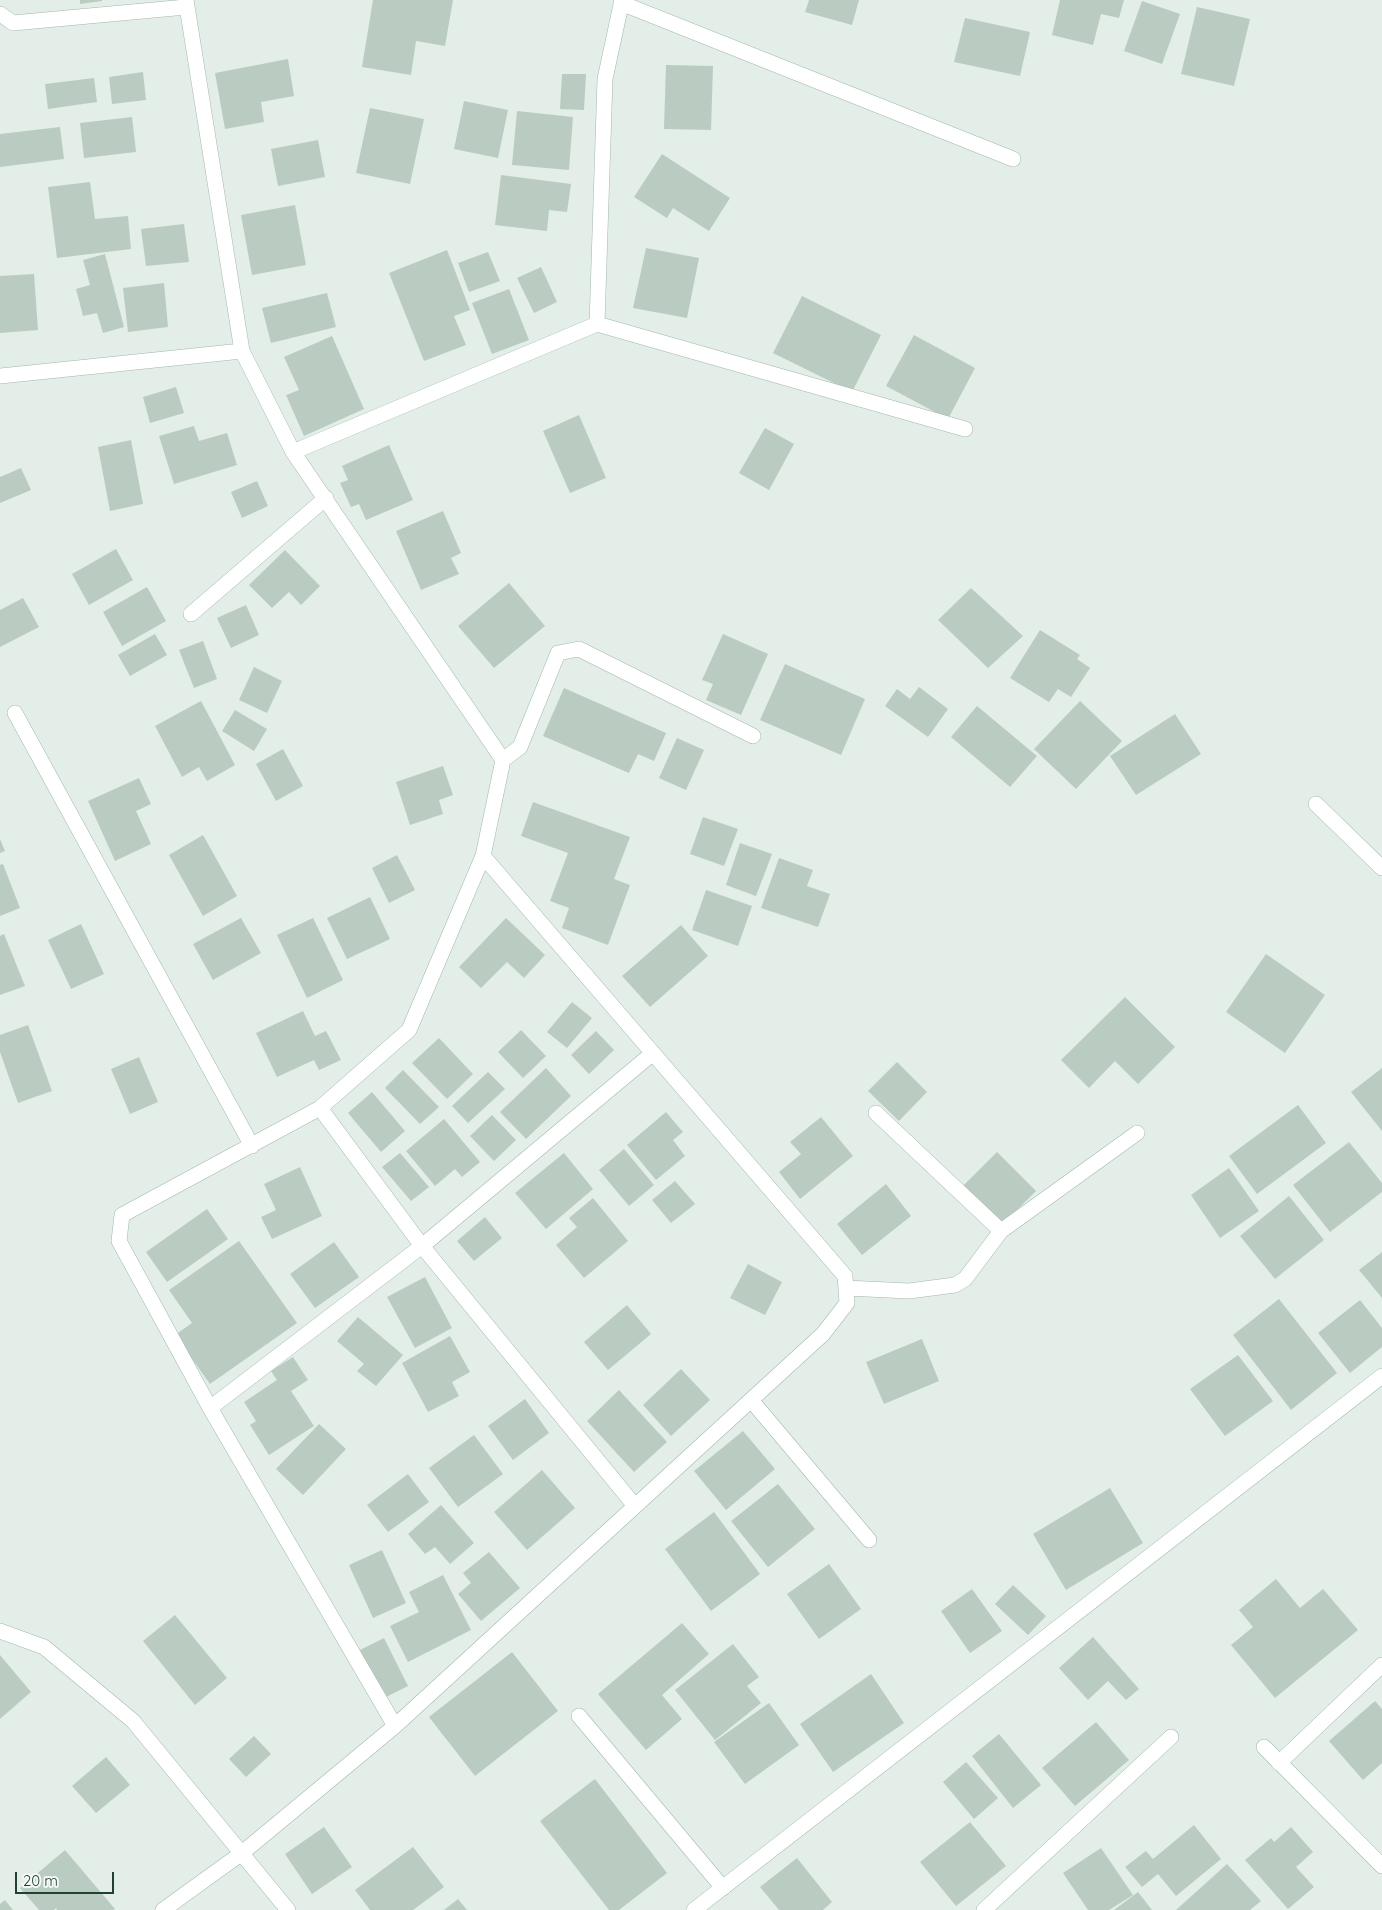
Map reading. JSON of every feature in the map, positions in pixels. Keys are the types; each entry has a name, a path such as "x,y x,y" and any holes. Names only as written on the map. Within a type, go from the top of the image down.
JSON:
{"street":[{"path":"597,324 606,79 621,2 1013,159"},
{"path":"0,14 13,23 186,4 242,351 293,452 503,760"},
{"path":"293,452 597,324 965,429"},
{"path":"0,376 242,351"},
{"path":"191,614 326,498"},
{"path":"395,1726 210,1408 119,1241 122,1215 320,1108 409,1030 483,856 503,760 520,747 558,653 579,649 752,736"},
{"path":"15,713 252,1146"},
{"path":"1316,804 1382,868"},
{"path":"163,1910 242,1853 395,1726 823,1334 847,1303 845,1276 483,856"},
{"path":"210,1408 422,1246 653,1053"},
{"path":"320,1108 422,1246 635,1506"},
{"path":"876,1113 1000,1231"},
{"path":"846,1288 909,1291 956,1284 965,1279 1000,1231 1137,1133"},
{"path":"694,1910 1382,1376"},
{"path":"750,1400 869,1540"},
{"path":"0,1631 44,1647 133,1721 288,1910"},
{"path":"1279,1763 1382,1665"},
{"path":"579,1716 723,1888"},
{"path":"984,1910 1171,1737"},
{"path":"1264,1747 1382,1866"}],"building":[{"path":"80,0 102,0 102,1 80,4"},
{"path":"373,0 453,0 445,46 416,41 411,75 362,67"},
{"path":"809,0 859,0 852,25 805,12"},
{"path":"1060,0 1124,0 1119,18 1101,14 1093,45 1052,35"},
{"path":"1142,1 1180,14 1162,64 1124,51"},
{"path":"1197,7 1250,19 1234,86 1181,74"},
{"path":"965,18 1030,32 1020,76 954,62"},
{"path":"288,59 294,96 261,102 264,122 225,129 215,73"},
{"path":"666,65 713,66 711,130 664,129"},
{"path":"143,72 146,100 112,104 109,77"},
{"path":"562,74 586,74 584,110 560,109"},
{"path":"94,78 97,102 48,109 45,84"},
{"path":"464,101 508,110 498,158 454,149"},
{"path":"370,108 424,119 410,184 356,173"},
{"path":"517,111 573,117 569,170 512,165"},
{"path":"132,117 136,152 84,158 80,123"},
{"path":"60,127 64,159 0,167 0,134"},
{"path":"318,140 325,177 278,186 271,149"},
{"path":"662,154 730,198 709,231 673,208 667,218 634,197"},
{"path":"501,175 571,184 567,212 549,210 547,231 495,225"},
{"path":"90,182 95,219 128,216 131,249 57,258 48,187"},
{"path":"295,205 306,265 252,275 241,215"},
{"path":"184,224 189,262 146,266 141,229"},
{"path":"646,248 699,258 687,318 633,308"},
{"path":"447,250 470,310 454,316 466,345 424,361 389,273"},
{"path":"488,252 500,281 469,292 458,263"},
{"path":"105,254 124,327 103,333 97,313 83,316 76,289 90,285 83,260"},
{"path":"541,267 557,302 534,313 517,278"},
{"path":"34,274 38,330 0,333 0,276"},
{"path":"164,283 168,327 128,332 123,288"},
{"path":"509,289 529,340 492,354 472,303"},
{"path":"327,293 336,327 271,343 262,308"},
{"path":"802,296 881,335 852,392 773,353"},
{"path":"914,335 975,368 948,419 886,386"},
{"path":"332,336 364,409 304,436 286,395 299,390 284,357"},
{"path":"176,387 184,413 150,423 143,397"},
{"path":"579,415 606,478 570,493 543,431"},
{"path":"194,426 199,441 227,433 237,465 174,484 159,436"},
{"path":"765,428 794,444 769,490 739,473"},
{"path":"131,440 143,504 110,511 98,447"},
{"path":"389,445 413,500 366,520 359,504 351,507 340,483 348,480 342,466"},
{"path":"21,468 31,490 0,503 0,477"},
{"path":"257,481 268,506 242,518 231,492"},
{"path":"443,511 461,553 451,558 459,574 421,590 396,531"},
{"path":"116,549 133,580 89,605 72,574"},
{"path":"285,550 320,586 301,605 289,592 272,608 249,585"},
{"path":"509,583 545,626 494,668 458,626"},
{"path":"147,587 166,621 122,646 103,612"},
{"path":"971,588 1023,636 988,668 938,620"},
{"path":"23,598 39,627 0,647 0,610"},
{"path":"246,605 259,635 231,648 217,618"},
{"path":"1040,630 1080,655 1077,659 1090,668 1071,697 1058,689 1049,702 1010,678"},
{"path":"155,634 167,655 130,676 118,655"},
{"path":"723,634 768,654 741,715 706,700 713,684 702,680"},
{"path":"203,641 217,679 194,688 179,650"},
{"path":"785,664 865,699 841,755 760,720"},
{"path":"254,667 282,681 267,713 239,700"},
{"path":"919,687 948,709 928,737 885,706 897,689 910,699"},
{"path":"564,688 666,733 654,761 638,754 629,773 543,736"},
{"path":"201,701 235,765 207,781 199,767 182,777 155,726"},
{"path":"1080,701 1122,741 1076,789 1034,749"},
{"path":"977,706 1037,756 1010,787 951,737"},
{"path":"235,710 267,729 254,751 222,731"},
{"path":"1175,714 1201,754 1136,795 1110,756"},
{"path":"677,738 704,750 686,790 659,778"},
{"path":"283,749 303,786 276,801 256,764"},
{"path":"443,766 453,795 439,800 443,814 410,825 396,782"},
{"path":"139,778 151,804 136,811 151,844 115,861 88,801"},
{"path":"533,802 630,837 614,879 630,885 608,945 562,928 569,908 550,901 568,853 521,836"},
{"path":"703,817 738,829 724,866 690,854"},
{"path":"203,835 237,896 203,916 169,855"},
{"path":"0,839 5,851 0,853"},
{"path":"740,843 772,854 756,896 726,885"},
{"path":"397,855 415,890 389,903 372,868"},
{"path":"779,858 813,870 807,886 830,894 818,927 761,908"},
{"path":"3,864 20,908 0,916 0,865"},
{"path":"706,890 752,906 738,946 692,930"},
{"path":"370,897 390,939 347,959 327,918"},
{"path":"241,918 261,953 213,980 193,944"},
{"path":"313,918 343,980 307,998 277,935"},
{"path":"506,918 545,955 524,978 507,962 481,988 459,967"},
{"path":"81,924 104,974 71,989 48,940"},
{"path":"681,925 708,956 650,1007 622,976"},
{"path":"4,934 25,986 0,995 0,936"},
{"path":"1266,954 1325,995 1285,1053 1226,1012"},
{"path":"1125,997 1175,1047 1138,1084 1115,1061 1089,1088 1061,1060"},
{"path":"572,1002 592,1018 567,1048 547,1032"},
{"path":"303,1011 315,1036 326,1031 341,1060 319,1070 314,1060 277,1077 256,1033"},
{"path":"28,1025 52,1091 18,1103 0,1052 0,1035"},
{"path":"521,1030 546,1056 523,1078 498,1052"},
{"path":"596,1031 614,1050 589,1074 571,1055"},
{"path":"439,1038 473,1074 447,1099 412,1063"},
{"path":"139,1057 158,1102 130,1114 111,1069"},
{"path":"897,1062 927,1092 899,1121 868,1091"},
{"path":"546,1068 571,1096 526,1139 500,1112"},
{"path":"1382,1068 1382,1131 1351,1092"},
{"path":"403,1070 439,1107 420,1124 385,1088"},
{"path":"488,1072 505,1089 468,1123 452,1106"},
{"path":"372,1092 405,1131 381,1152 348,1113"},
{"path":"1298,1105 1326,1143 1257,1194 1229,1156"},
{"path":"666,1112 683,1132 673,1140 685,1156 656,1180 627,1145"},
{"path":"492,1115 516,1140 494,1161 470,1136"},
{"path":"821,1117 853,1156 800,1199 779,1172 801,1154 790,1142"},
{"path":"444,1119 480,1162 462,1177 455,1169 435,1186 406,1151"},
{"path":"1349,1142 1382,1183 1382,1192 1330,1232 1293,1185"},
{"path":"624,1149 654,1185 629,1206 599,1170"},
{"path":"997,1152 1036,1191 999,1228 960,1189"},
{"path":"400,1153 429,1187 411,1201 382,1167"},
{"path":"564,1153 593,1189 546,1229 515,1193"},
{"path":"300,1167 322,1216 272,1239 261,1217 276,1210 264,1184"},
{"path":"1229,1168 1259,1211 1220,1238 1191,1195"},
{"path":"675,1181 695,1204 671,1223 652,1200"},
{"path":"886,1184 911,1216 862,1255 837,1224"},
{"path":"1289,1196 1324,1240 1275,1279 1240,1236"},
{"path":"593,1198 628,1241 584,1278 556,1245 577,1227 569,1218"},
{"path":"207,1209 228,1239 167,1282 146,1252"},
{"path":"485,1217 502,1238 474,1261 457,1241"},
{"path":"239,1241 297,1323 210,1384 175,1335 192,1323 169,1290"},
{"path":"334,1242 359,1277 315,1308 290,1274"},
{"path":"1382,1252 1382,1298 1359,1270"},
{"path":"748,1264 782,1282 765,1315 730,1298"},
{"path":"425,1277 452,1328 415,1348 387,1297"},
{"path":"1279,1299 1337,1373 1291,1410 1233,1335"},
{"path":"1360,1300 1382,1328 1382,1347 1350,1373 1318,1333"},
{"path":"627,1305 651,1334 608,1370 584,1342"},
{"path":"358,1317 403,1355 376,1386 357,1371 364,1364 337,1341"},
{"path":"450,1336 470,1372 452,1382 459,1396 428,1412 402,1363"},
{"path":"922,1339 939,1381 884,1404 866,1362"},
{"path":"1238,1355 1273,1401 1225,1436 1190,1389"},
{"path":"293,1357 308,1380 291,1391 314,1426 269,1455 250,1425 256,1421 244,1402 277,1380 271,1371"},
{"path":"681,1369 710,1400 671,1436 643,1405"},
{"path":"619,1390 667,1442 634,1472 587,1421"},
{"path":"525,1399 549,1433 513,1460 488,1426"},
{"path":"319,1424 346,1449 303,1495 276,1469"},
{"path":"743,1431 775,1469 726,1510 694,1471"},
{"path":"474,1435 503,1474 458,1507 429,1468"},
{"path":"542,1470 575,1508 527,1550 494,1512"},
{"path":"408,1474 429,1502 388,1532 367,1505"},
{"path":"778,1484 815,1529 768,1567 731,1521"},
{"path":"1110,1488 1143,1543 1066,1590 1033,1534"},
{"path":"441,1505 474,1543 450,1564 435,1547 425,1554 408,1534"},
{"path":"714,1512 760,1574 711,1611 665,1549"},
{"path":"382,1550 406,1603 373,1618 349,1565"},
{"path":"489,1552 520,1588 481,1621 458,1594 471,1583 463,1573"},
{"path":"829,1564 861,1609 819,1639 787,1594"},
{"path":"443,1575 471,1630 408,1662 390,1626 419,1612 409,1592"},
{"path":"1276,1579 1300,1608 1323,1589 1358,1630 1275,1698 1231,1645 1253,1627 1239,1610"},
{"path":"1013,1585 1046,1616 1028,1635 995,1604"},
{"path":"972,1589 1002,1631 970,1653 941,1611"},
{"path":"175,1615 227,1678 195,1705 143,1641"},
{"path":"682,1623 709,1654 662,1695 682,1719 646,1750 598,1694"},
{"path":"1093,1637 1139,1689 1126,1700 1108,1681 1088,1700 1059,1668"},
{"path":"384,1638 408,1686 384,1698 360,1650"},
{"path":"733,1644 759,1677 747,1686 761,1703 715,1740 675,1690"},
{"path":"512,1652 558,1711 475,1776 429,1717"},
{"path":"0,1655 31,1692 0,1719"},
{"path":"871,1674 904,1723 833,1772 800,1724"},
{"path":"1375,1701 1382,1709 1382,1763 1363,1780 1329,1741"},
{"path":"769,1703 799,1745 745,1784 714,1742"},
{"path":"1096,1722 1129,1760 1075,1806 1042,1768"},
{"path":"999,1734 1041,1785 1013,1808 972,1756"},
{"path":"254,1736 271,1754 246,1777 229,1759"},
{"path":"106,1757 130,1785 96,1813 72,1786"},
{"path":"966,1762 998,1798 974,1819 943,1782"},
{"path":"595,1779 667,1873 619,1910 609,1910 540,1821"},
{"path":"970,1822 1006,1866 956,1906 920,1862"},
{"path":"1194,1825 1221,1859 1176,1896 1158,1874 1142,1887 1125,1867 1146,1851 1153,1859"},
{"path":"324,1827 352,1867 312,1894 285,1854"},
{"path":"1291,1827 1313,1852 1296,1867 1314,1887 1288,1909 1245,1860 1271,1838 1274,1842"},
{"path":"413,1847 444,1887 413,1910 370,1910 355,1890"},
{"path":"1101,1848 1133,1895 1109,1910 1088,1910 1063,1873"},
{"path":"65,1850 115,1909 57,1910 56,1908 54,1910 39,1910 20,1888"},
{"path":"797,1858 832,1902 823,1910 779,1910 760,1887"},
{"path":"1227,1864 1261,1901 1250,1910 1176,1910"},
{"path":"1138,1892 1152,1910 1114,1910"},
{"path":"458,1899 467,1910 444,1910"},
{"path":"5,1900 13,1910 0,1910 0,1904"}]}
